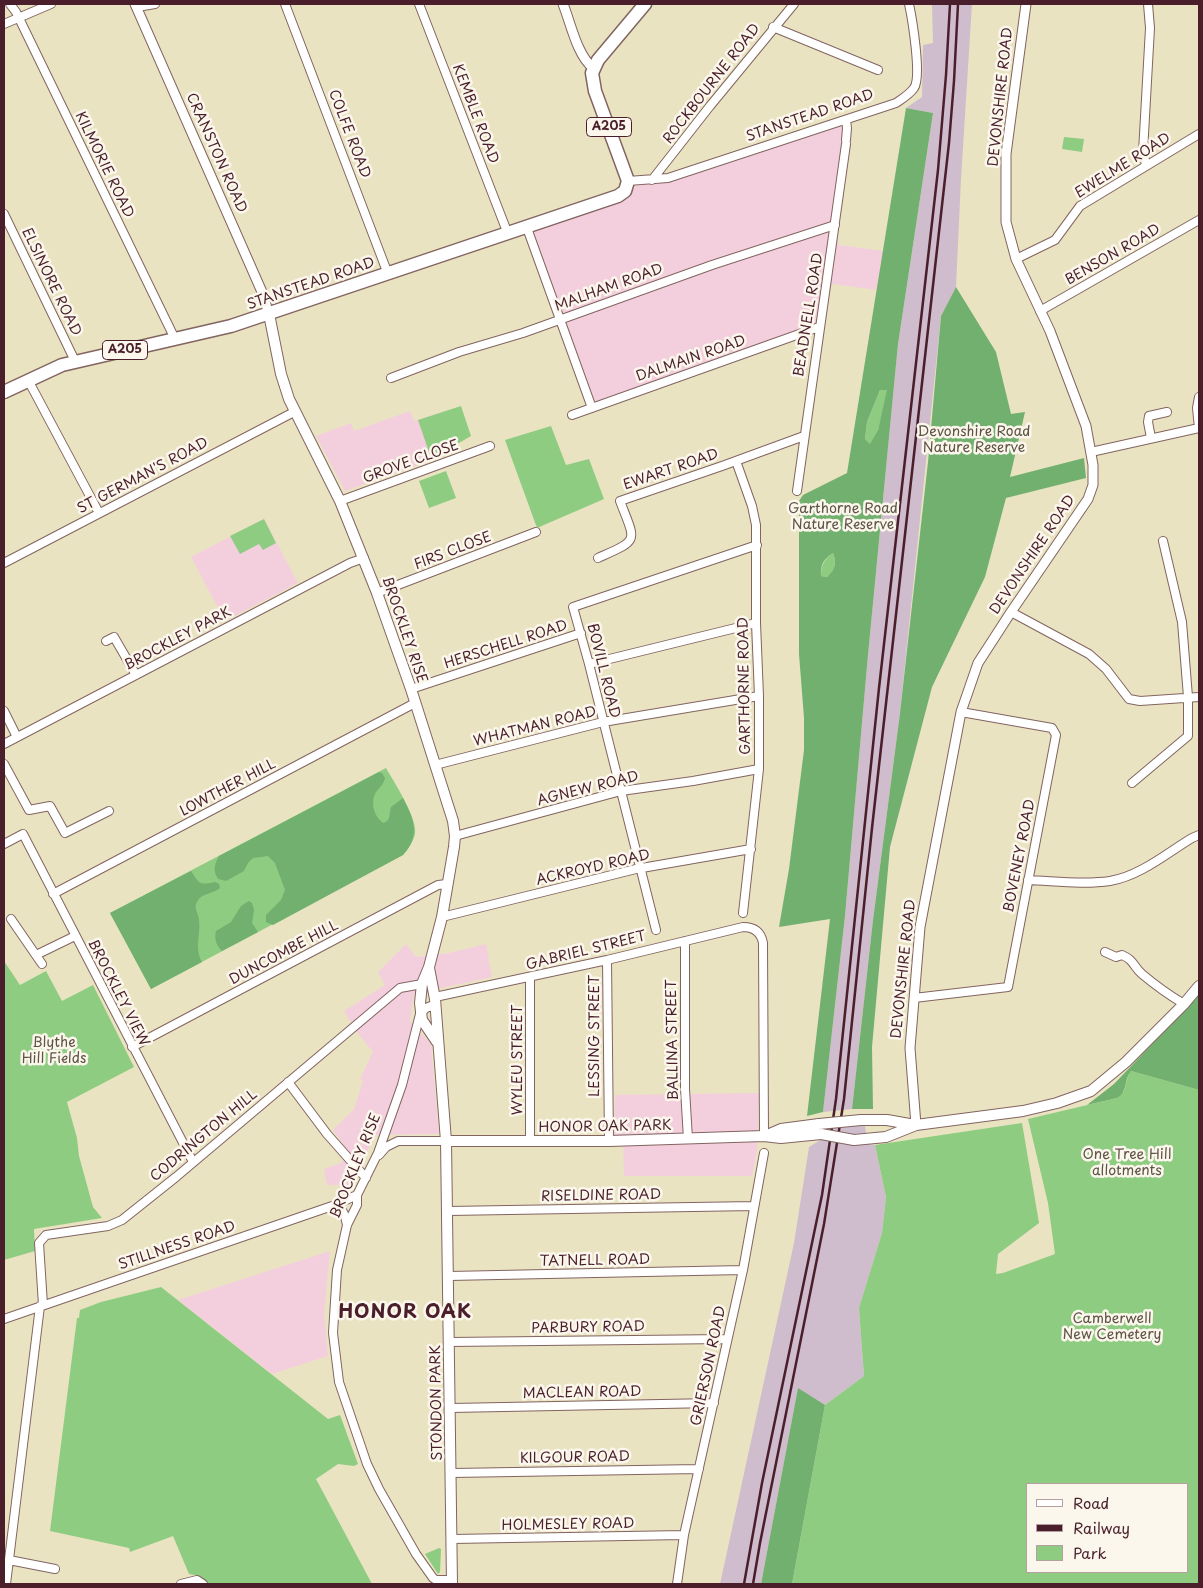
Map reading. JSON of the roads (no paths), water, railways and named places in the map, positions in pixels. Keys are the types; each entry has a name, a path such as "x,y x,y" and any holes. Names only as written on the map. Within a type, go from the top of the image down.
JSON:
{"highway":[{"path":"593,68 645,4"},
{"name":"A205","path":"593,68 592,79 595,91 627,186"},
{"name":"STANSTEAD ROAD","path":"4,392 52,368 222,329 269,314 618,196 627,186"}],"main road":[{"name":"BROCKLEY RISE","path":"269,314 285,387 294,412 340,500 364,558 411,689 453,821 455,836 442,917 429,967"},
{"path":"429,967 422,984 420,1014 438,1042"},
{"name":"STONDON PARK","path":"429,967 435,997 446,1141 452,1582"},
{"name":"HONOR OAK PARK","path":"820,1129 854,1140 886,1137 916,1125 1023,1111 1057,1103 1091,1091 1126,1062 1184,1004 1199,986"},
{"path":"426,1026 430,1026 436,1021"},
{"name":"HONOR OAK PARK","path":"446,1141 609,1141 764,1136 781,1138 861,1120 888,1120 916,1125"}],"street":[{"path":"4,24 51,4"},
{"path":"136,6 155,4"},
{"name":"COLFE ROAD","path":"285,4 388,274"},
{"name":"KEMBLE ROAD","path":"419,4 508,234"},
{"path":"563,4 582,55 593,68"},
{"name":"ROCKBOURNE ROAD","path":"652,180 794,4"},
{"name":"STANSTEAD ROAD","path":"627,186 668,178 700,169 896,103 914,88 917,73 912,16 909,4"},
{"name":"DEVONSHIRE ROAD","path":"916,1125 910,1048 920,927 961,712 978,663 1088,499 1093,485 1093,465 1086,426 1050,331 1016,259 1006,222 1006,154 1026,4"},
{"path":"1146,165 1143,152 1150,28 1148,4"},
{"name":"KILMORIE ROAD","path":"11,6 16,12 175,339"},
{"name":"CRANSTON ROAD","path":"136,6 262,292 269,314"},
{"path":"774,27 878,70"},
{"name":"BEADNELL ROAD","path":"797,491 846,142 846,120"},
{"name":"EWELME ROAD","path":"1016,259 1055,240 1080,206 1199,134"},
{"name":"ELSINORE ROAD","path":"4,214 76,361"},
{"name":"BENSON ROAD","path":"1040,311 1199,220"},
{"name":"MALHAM ROAD","path":"391,378 460,352 491,344 712,265 835,225"},
{"path":"527,228 592,408"},
{"name":"DALMAIN ROAD","path":"572,415 819,327"},
{"path":"28,380 99,513"},
{"path":"1091,452 1199,428 1197,408 1199,397"},
{"name":"ST GERMAN'S ROAD","path":"4,563 294,412"},
{"path":"1151,438 1148,422 1149,416 1167,412"},
{"name":"EWART ROAD","path":"598,558 626,545 631,539 632,532 620,501 804,436"},
{"name":"GROVE CLOSE","path":"340,500 490,446"},
{"name":"GARTHORNE ROAD","path":"736,461 752,506 756,525 756,623 760,696 759,768 743,913"},
{"name":"FIRS CLOSE","path":"377,593 536,532"},
{"path":"1132,783 1188,736 1188,697 1182,622 1163,541"},
{"name":"BOVILL ROAD","path":"656,930 573,607 757,545"},
{"name":"BROCKLEY PARK","path":"4,744 350,563 364,558"},
{"path":"1011,612 1089,654 1106,669 1129,699 1140,701 1199,697"},
{"path":"589,664 756,623"},
{"name":"HERSCHELL ROAD","path":"411,689 581,633"},
{"path":"106,641 114,637 136,675"},
{"name":"WHATMAN ROAD","path":"435,765 603,722 760,696"},
{"name":"LOWTHER HILL","path":"53,894 415,703"},
{"path":"4,711 17,737"},
{"name":"BOVENEY ROAD","path":"914,998 1008,987 1056,735 1052,728 961,712"},
{"path":"4,764 30,810 50,806 65,833 109,811"},
{"name":"AGNEW ROAD","path":"455,836 621,791 692,781 759,768"},
{"name":"BROCKLEY VIEW","path":"4,844 22,834 132,1047 194,1162"},
{"path":"1028,880 1111,881 1136,872 1199,835"},
{"name":"ACKROYD ROAD","path":"442,917 641,868 751,849"},
{"name":"DUNCOMBE HILL","path":"132,1047 438,885 447,884"},
{"path":"11,919 42,964"},
{"name":"GABRIEL STREET","path":"435,997 530,978 749,926 757,930 763,943 764,1136"},
{"path":"36,955 75,936"},
{"name":"BALLINA STREET","path":"684,941 688,1139"},
{"path":"1105,952 1116,957 1122,955 1130,958 1140,972 1184,1004"},
{"name":"LESSING STREET","path":"607,960 609,1141"},
{"name":"WYLEU STREET","path":"530,978 530,1142"},
{"name":"CODRINGTON HILL","path":"6,1584 42,1305 39,1243 46,1235 117,1224 194,1162 400,988 422,984"},
{"path":"420,1014 431,1006 436,1009"},
{"name":"BROCKLEY RISE","path":"420,1014 407,1071 389,1124 357,1195 357,1205 347,1225 337,1270 333,1333 339,1382 367,1464 379,1489 433,1578 452,1582"},
{"path":"288,1082 327,1134 366,1178"},
{"path":"389,1124 392,1136 398,1142"},
{"path":"374,1160 386,1147 398,1142 446,1141"},
{"name":"GRIERSON ROAD","path":"677,1584 684,1535 742,1270 764,1153"},
{"name":"STILLNESS ROAD","path":"4,1319 335,1205 357,1195"},
{"path":"335,1205 345,1214 347,1225"},
{"name":"RISELDINE ROAD","path":"448,1211 754,1206"},
{"name":"TATNELL ROAD","path":"449,1276 742,1270"},
{"name":"PARBURY ROAD","path":"449,1342 727,1339"},
{"name":"MACLEAN ROAD","path":"451,1408 714,1403"},
{"name":"KILGOUR ROAD","path":"452,1473 699,1469"},
{"name":"HOLMESLEY ROAD","path":"452,1539 684,1535"},
{"path":"9,1560 55,1569"},
{"path":"182,1584 197,1580 203,1584"}],"railway":[{"path":"744,1584 762,1483 822,1195 836,1099 879,688 938,170 950,4"},
{"path":"753,1584 824,1224 844,1099 872,828 949,143 958,4"}],"district":[{"name":"HONOR OAK","path":"405,1313"}],"park label":[{"name":"Devonshire Road Nature Reserve","path":"974,440"},
{"name":"Garthorne Road Nature Reserve","path":"843,518"},
{"name":"Blythe Hill Fields","path":"54,1052"},
{"name":"One Tree Hill allotments","path":"1127,1164"},
{"name":"Camberwell New Cemetery","path":"1112,1328"}]}
